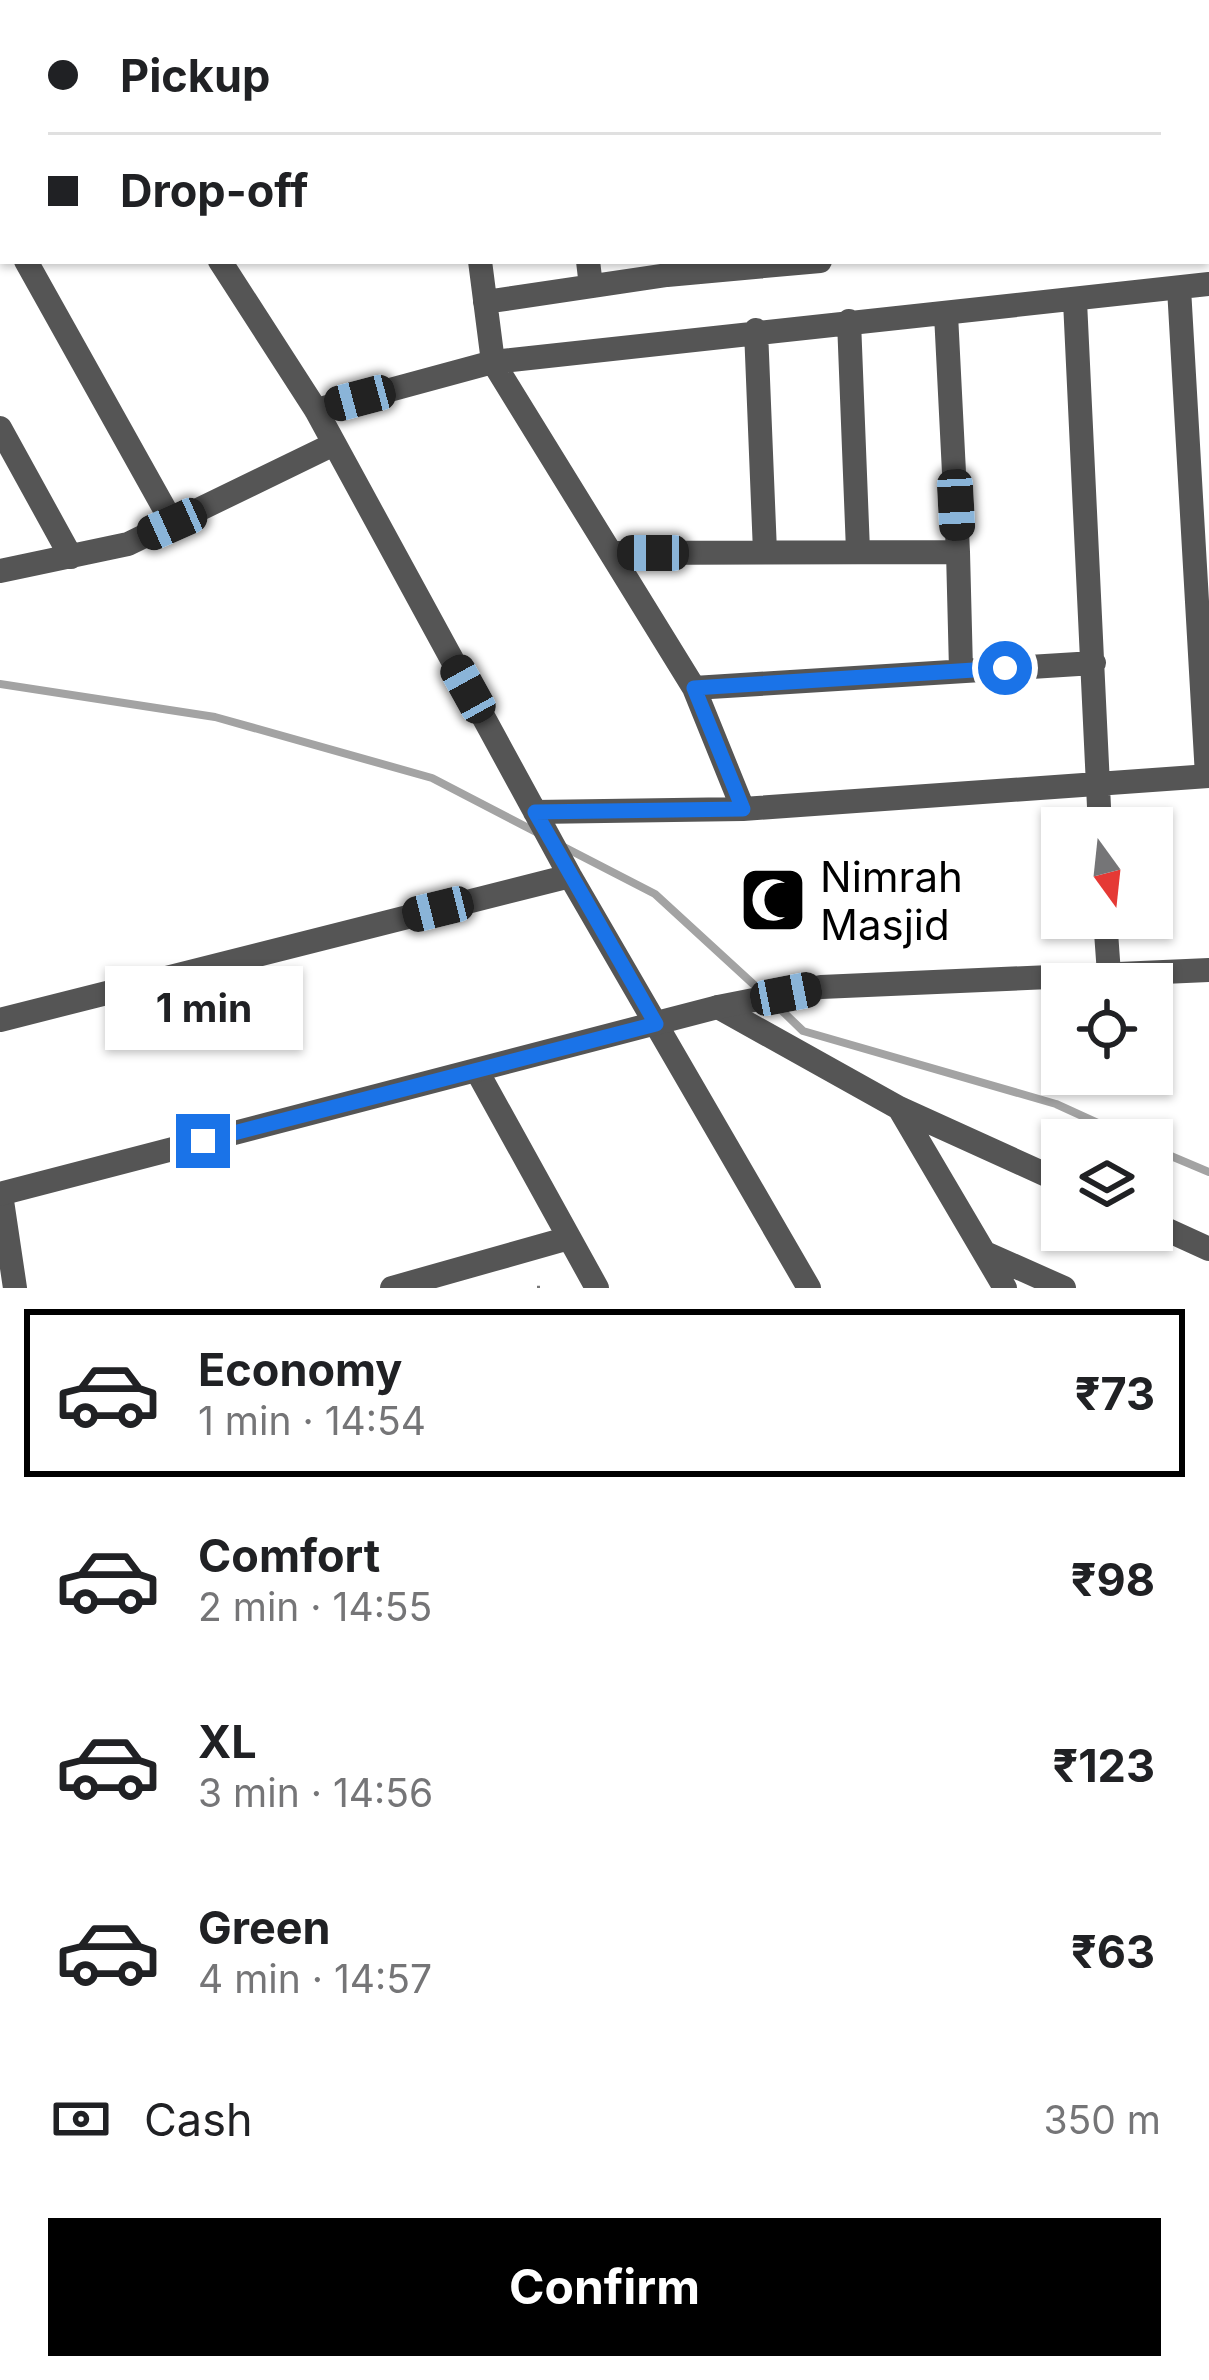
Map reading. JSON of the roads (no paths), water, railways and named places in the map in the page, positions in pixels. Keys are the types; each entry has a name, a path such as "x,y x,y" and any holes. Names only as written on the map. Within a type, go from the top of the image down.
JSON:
{"street":[{"path":"28,264 172,524"},
{"path":"222,264 316,410 570,876 809,1288"},
{"path":"480,264 493,362 616,553 694,688 743,809"},
{"path":"485,302 590,273 754,264"},
{"path":"316,410 493,362 1209,284"},
{"path":"535,812 743,809 1208,776 1197,393 1179,288"},
{"path":"1075,301 1099,807"},
{"path":"946,314 961,670"},
{"path":"849,322 858,551"},
{"path":"756,331 765,552"},
{"path":"0,428 71,557"},
{"path":"0,571 128,544 334,444"},
{"path":"616,553 958,552"},
{"path":"694,688 1094,663"},
{"path":"0,1020 570,876"},
{"path":"1173,971 1209,970"},
{"path":"16,1288 1,1194 718,1007 821,987 1041,977"},
{"path":"718,1007 899,1108 1041,1172"},
{"path":"477,1070 597,1288"},
{"path":"899,1108 1005,1288"},
{"path":"1173,1233 1209,1249"},
{"path":"392,1288 569,1238"},
{"path":"986,1252 1064,1288"}],"waterway":[{"path":"0,684 215,717 432,778 536,832"},
{"path":"560,845 655,894 764,994"},
{"path":"775,1004 803,1031 1056,1104 1089,1119"},
{"path":"1173,1157 1209,1172"}],"place":[{"name":"Nimrah Masjid","path":"773,900"}]}
